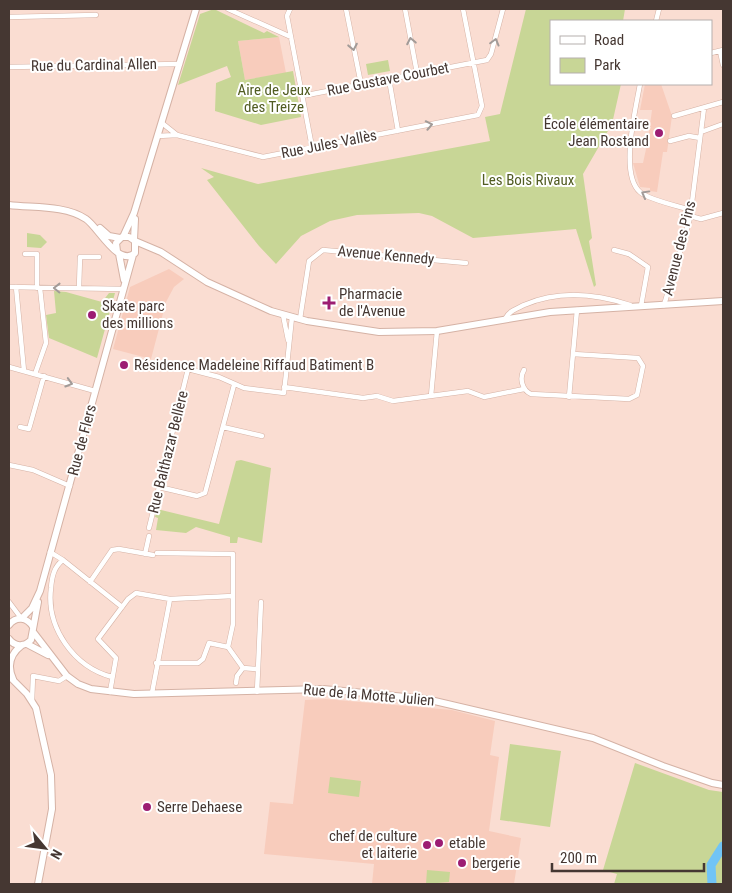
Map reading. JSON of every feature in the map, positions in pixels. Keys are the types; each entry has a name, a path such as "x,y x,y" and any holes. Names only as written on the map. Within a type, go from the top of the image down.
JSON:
{"street":[{"path":"118,253 116,244 128,231 196,9"},
{"path":"228,9 291,37"},
{"path":"290,9 287,14 312,147"},
{"path":"346,9 361,84"},
{"path":"405,9 417,73"},
{"path":"464,9 473,62"},
{"name":"Rue Gustave Courbet","path":"302,96 487,60 491,56 503,9"},
{"path":"9,17 96,15"},
{"path":"722,50 723,65"},
{"name":"Rue Jules Vallès","path":"158,136 178,135 257,157 476,115 481,111 473,62"},
{"name":"Rue du Cardinal Allen","path":"9,67 180,64"},
{"path":"389,79 398,131"},
{"path":"640,85 629,162 636,187 646,196 691,210"},
{"path":"674,116 723,102"},
{"name":"Avenue des Pins","path":"664,305 690,216 704,108"},
{"path":"703,117 713,127"},
{"name":"Rue Jules Vallès","path":"162,123 178,135"},
{"path":"701,132 723,124"},
{"path":"670,141 689,136 700,138"},
{"path":"134,254 137,247 134,221 140,195"},
{"path":"9,204 76,210 89,217 108,236 129,237 172,259 215,286 283,315 384,332 437,331 505,319 577,310 723,301"},
{"path":"9,204 76,214 91,223 118,253 127,257 149,250 172,259"},
{"path":"690,216 701,220 723,213"},
{"name":"Avenue Kennedy","path":"300,319 308,264 313,256 323,250 466,263"},
{"path":"614,250 629,254 648,267 637,306"},
{"name":"Rue de Flers","path":"118,253 124,274 123,289"},
{"path":"25,254 37,254 38,288 46,343 35,374"},
{"name":"Rue de Flers","path":"34,631 40,591 50,552 134,254"},
{"path":"79,288 80,257 99,257"},
{"path":"9,287 123,289"},
{"path":"16,287 24,371"},
{"path":"505,319 514,309 537,300 558,295 586,295 637,306"},
{"path":"568,397 577,310"},
{"path":"283,315 289,345"},
{"path":"159,486 197,496 205,493 234,384 284,394 292,317"},
{"path":"431,396 437,331"},
{"path":"524,370 521,374 524,389 531,394 568,397 633,398 639,391 643,366 641,360 636,357 573,354"},
{"path":"9,367 95,391"},
{"name":"Rue Balthazar Bellère","path":"149,528 188,369 219,377 234,384"},
{"path":"20,427 29,429 44,376"},
{"path":"284,387 366,398 377,396 393,401 470,391 484,397 524,389"},
{"path":"223,427 262,436"},
{"path":"9,465 32,470 70,486"},
{"path":"146,554 149,536"},
{"path":"90,582 103,567 112,550 119,549 146,554 233,554 233,624 228,647"},
{"path":"50,552 63,560 122,607"},
{"path":"63,560 55,569 51,589 51,609 56,628 68,648 77,658 95,670 112,677"},
{"name":"Rue de Flers","path":"21,618 32,608 40,591"},
{"path":"110,692 116,656 98,638 131,596 138,593 170,599 233,596"},
{"path":"152,693 156,663 170,599"},
{"path":"9,602 21,618 9,624"},
{"path":"257,692 256,669 261,602"},
{"name":"Rue de la Motte Julien","path":"21,618 29,621 66,676 85,687 110,692 152,693 323,689 435,700 593,738 663,766 723,785"},
{"path":"32,701 11,678 10,662 14,653 25,645 34,631"},
{"name":"Rue de la Motte Julien","path":"9,639 15,644 41,649 54,660"},
{"path":"156,663 198,663 203,659 209,643 228,647 243,668"},
{"path":"243,668 256,669"},
{"path":"236,683 237,676 243,668"},
{"path":"38,884 51,814 53,791 43,738 32,701 33,676 59,681 66,676"}],"shaded area":[{"path":"279,37 286,73 245,80 238,41"},
{"name":"École élémentaire Jean Rostand","path":"645,85 661,85 672,116 667,152 663,152 657,192 650,191 650,188 640,187 633,163 643,163 652,110 640,110"},
{"path":"169,269 184,279 174,287 166,302 151,359 113,349 130,287"},
{"path":"325,699 452,710 495,721 490,755 499,757 489,831 521,838 514,884 372,884 374,864 264,854 270,802 293,804 305,700"}],"green space":[{"name":"Aire de Jeux des Treize","path":"214,9 264,33 267,31 279,37 238,41 245,80 293,71 301,117 261,125 215,111 216,83 231,77 227,66 178,85 200,14"},
{"name":"Les Bois Rivaux","path":"526,9 625,9 623,20 550,20 550,85 621,85 612,124 583,174 592,238 589,241 596,285 594,287 576,229 473,238 432,216 419,213 357,215 330,221 301,236 276,264 259,246 207,180 214,177 201,168 258,184 490,141 485,117 500,114"},
{"path":"388,60 390,71 368,75 366,64"},
{"path":"27,233 40,235 47,242 41,248 27,247"},
{"path":"54,291 66,292 102,302 109,293 115,293 97,358 49,338 46,315 56,313"},
{"path":"241,460 271,468 262,543 238,537 237,543 230,543 230,537 196,527 186,533 156,530 158,518 155,517 157,509 219,524 236,461"},
{"path":"510,744 561,751 550,827 500,820"},
{"path":"635,763 709,790 723,792 723,884 614,884 617,874 603,870"},
{"path":"330,777 361,781 359,797 328,793"},
{"path":"427,870 450,872 449,882 426,884"}],"waterway":[{"path":"712,884 711,865 723,846"}],"place":[{"name":"École élémentaire Jean Rostand","path":"659,133"},
{"name":"Pharmacie de l'Avenue","path":"329,303"},
{"name":"Skate parc des millions","path":"92,315"},
{"name":"Résidence Madeleine Riffaud Batiment B","path":"124,365"},
{"name":"Serre Dehaese","path":"147,807"},
{"name":"etable","path":"439,843"},
{"name":"chef de culture et laiterie","path":"427,845"},
{"name":"bergerie","path":"462,863"}]}
